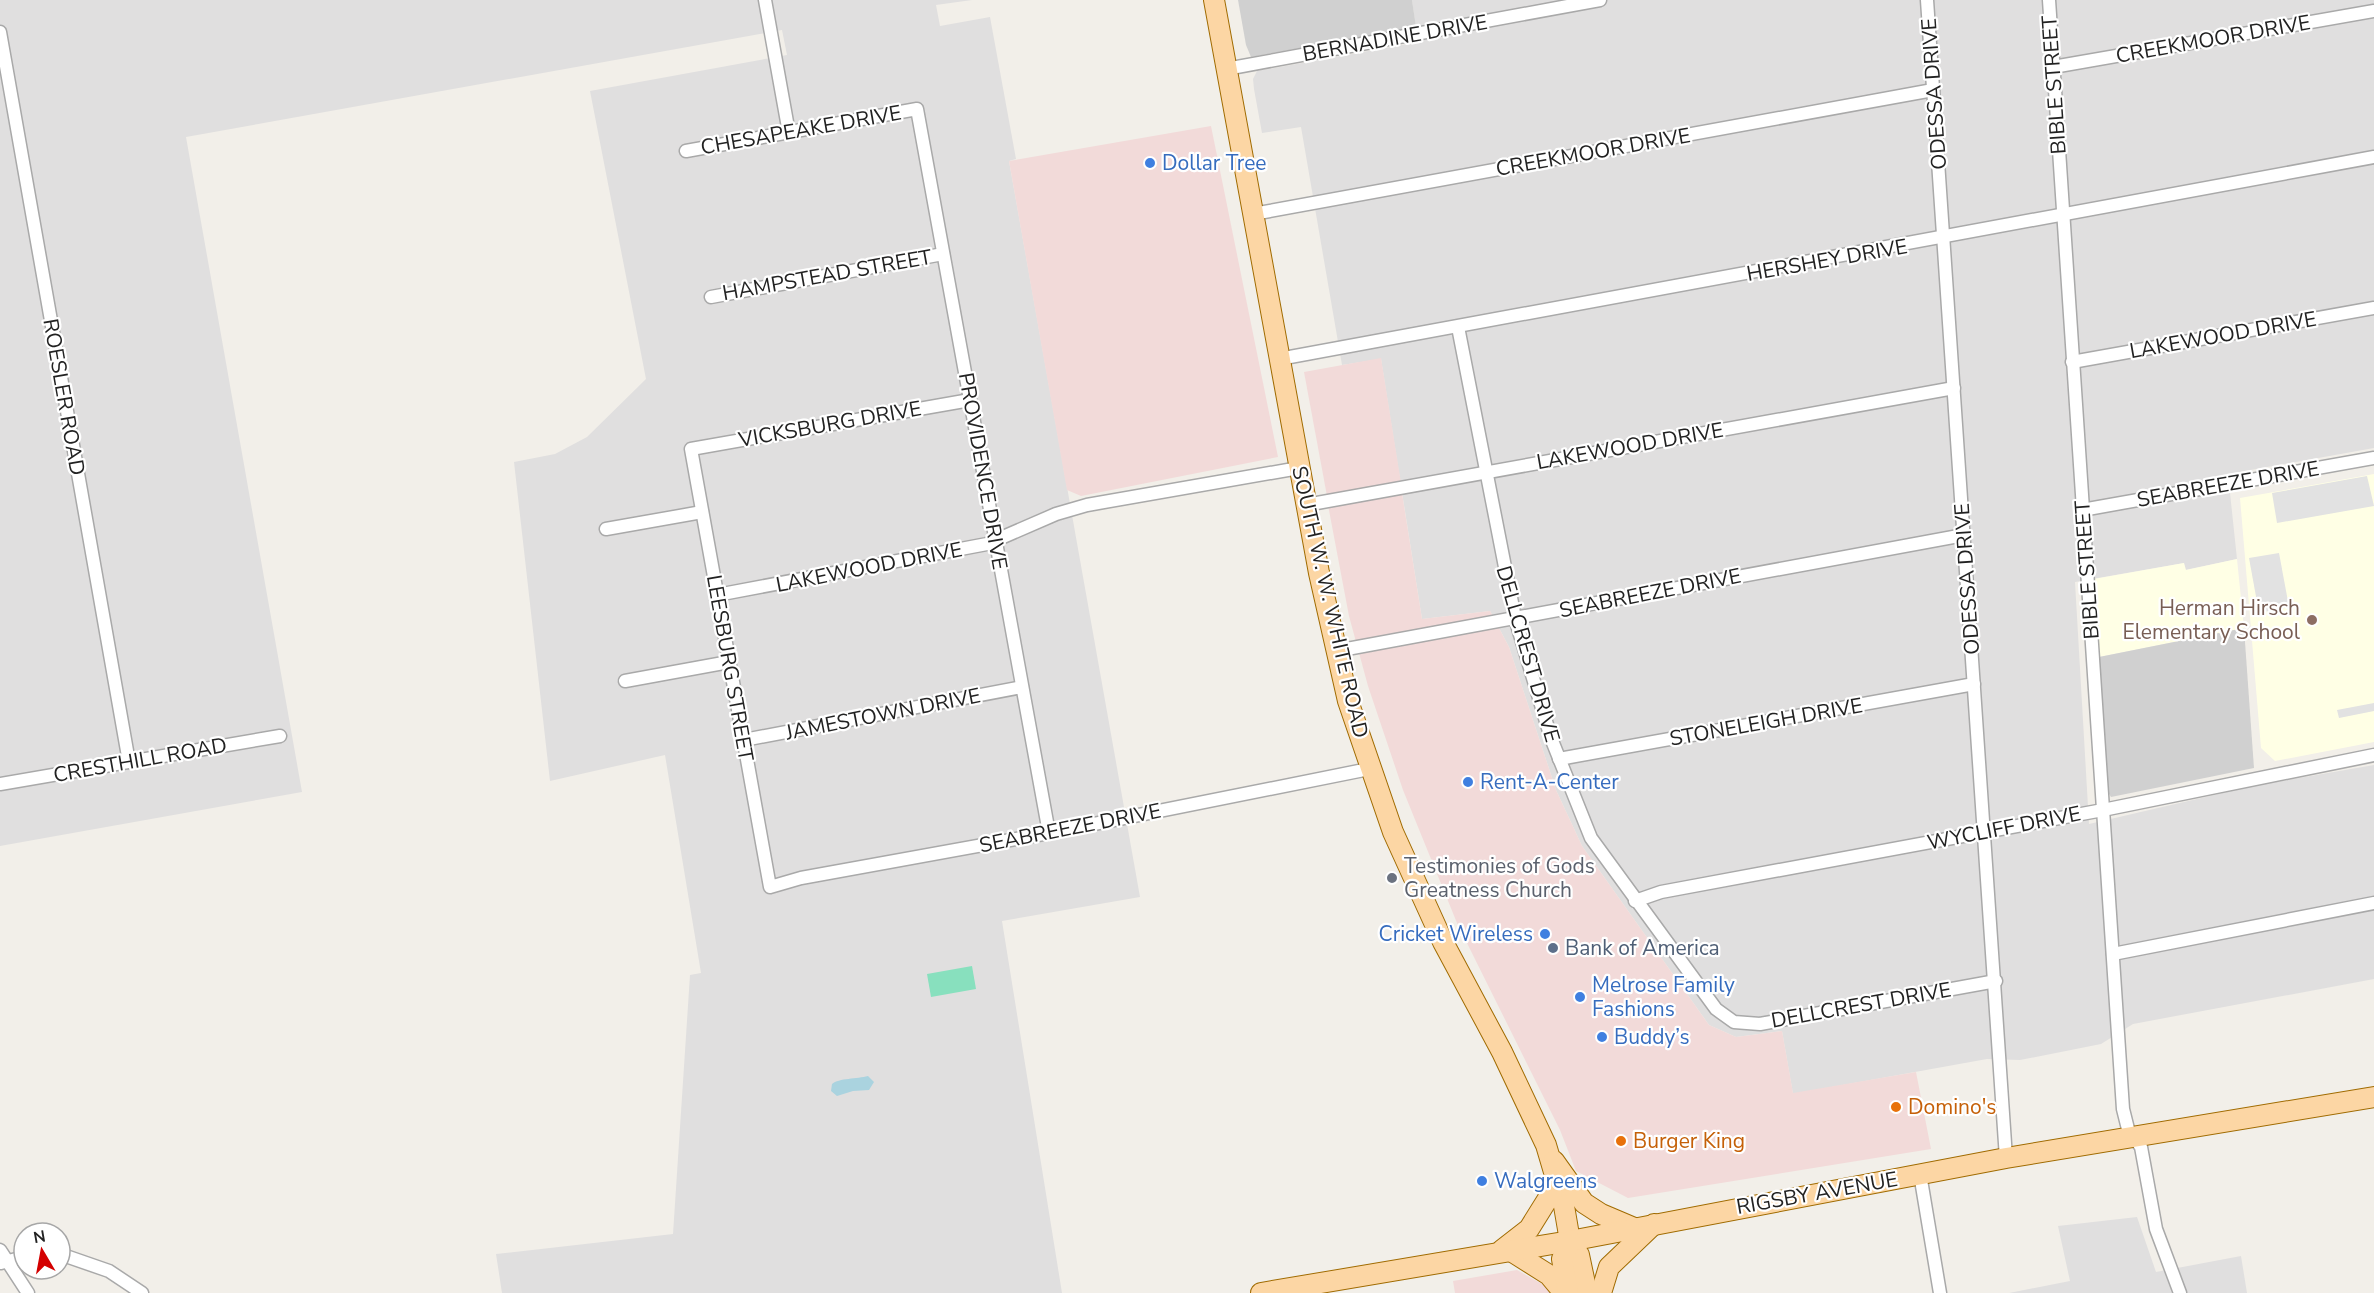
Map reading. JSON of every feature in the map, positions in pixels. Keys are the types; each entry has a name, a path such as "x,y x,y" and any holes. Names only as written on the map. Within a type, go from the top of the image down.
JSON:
{"main road":[{"name":"SOUTH W. W. WHITE ROAD","path":"1214,0 1306,505 1336,651 1369,769 1393,832 1443,942 1508,1063 1548,1154 1570,1240 1579,1255 1587,1293"},
{"name":"RIGSBY AVENUE","path":"1262,1293 1504,1252 2006,1158 2374,1097"},
{"path":"1548,1154 1584,1203 1601,1214 1644,1226 1609,1267 1601,1293"},
{"path":"1557,1184 1529,1229 1504,1252 1549,1275 1566,1293"},
{"name":"SOUTH W. W. WHITE ROAD","path":"1566,1293 1562,1259 1570,1240"}],"street":[{"path":"765,0 789,133"},
{"name":"BERNADINE DRIVE","path":"1226,69 1600,0"},
{"name":"ODESSA DRIVE","path":"1927,0 1996,981 2006,1158"},
{"name":"BIBLE STREET","path":"2049,0 2123,1109 2128,1129 2136,1137 2141,1147 2156,1229 2180,1293"},
{"name":"CREEKMOOR DRIVE","path":"2053,67 2374,11"},
{"name":"ROESLER ROAD","path":"0,32 129,762"},
{"name":"CREEKMOOR DRIVE","path":"1253,214 1933,90"},
{"name":"CHESAPEAKE DRIVE","path":"686,151 916,109"},
{"name":"PROVIDENCE DRIVE","path":"916,109 1049,832"},
{"name":"HERSHEY DRIVE","path":"1279,359 2374,157"},
{"name":"HAMPSTEAD STREET","path":"711,297 943,254"},
{"name":"LAKEWOOD DRIVE","path":"2072,362 2374,308"},
{"name":"DELLCREST DRIVE","path":"1458,327 1515,618 1536,696 1559,759 1584,825 1635,901 1716,1010 1734,1022 1760,1024 1996,981"},
{"name":"LAKEWOOD DRIVE","path":"1306,505 1954,388"},
{"name":"VICKSBURG DRIVE","path":"691,449 970,400"},
{"name":"LEESBURG STREET","path":"691,449 770,887"},
{"name":"SEABREEZE DRIVE","path":"2082,510 2374,458"},
{"name":"LAKEWOOD DRIVE","path":"717,595 996,541 1056,514 1087,505 1299,468"},
{"path":"606,529 702,512"},
{"name":"SEABREEZE DRIVE","path":"1336,651 1964,535"},
{"path":"625,681 729,662"},
{"name":"STONELEIGH DRIVE","path":"1559,759 1974,684"},
{"name":"JAMESTOWN DRIVE","path":"744,740 1022,687"},
{"name":"CRESTHILL ROAD","path":"0,784 280,736"},
{"name":"WYCLIFF DRIVE","path":"1635,901 1661,892 2103,810 2374,755"},
{"name":"SEABREEZE DRIVE","path":"770,887 801,878 1369,769"},
{"path":"2113,954 2374,903"},
{"path":"1920,1174 1940,1293"},
{"path":"0,1250 4,1262 28,1293"},
{"path":"72,1258 109,1271 142,1293"}],"shaded area":[{"path":"0,0 972,0 936,5 940,26 990,17 1016,159 1009,161 1140,897 1002,921 1062,1293 502,1293 496,1254 673,1234 690,975 701,973 665,755 550,781 514,462 555,454 587,437 646,379 590,91 787,55 782,30 186,137 302,792 0,846"},
{"path":"1238,0 1412,0 1416,27 1251,57 1246,45"},
{"path":"1412,0 2374,0 2374,448 2228,474 2237,559 2185,570 2184,563 2075,582 2089,824 2253,786 2374,765 2374,979 2133,1024 2101,1044 2020,1060 1987,1059 1793,1094 1782,1031 1736,1037 1709,1025 1582,846 1556,790 1509,647 1490,611 1422,619 1381,359 1342,365 1301,127 1262,133 1253,79 1257,71 1418,42"},
{"path":"1211,126 1278,457 1081,496 1067,490 1009,161"},
{"path":"1381,358 1401,483 1327,496 1304,372"},
{"name":"Herman Hirsch Elementary School","path":"2374,474 2374,742 2275,761 2261,748 2240,498"},
{"path":"2367,476 2374,506 2277,523 2272,493"},
{"path":"1402,493 1422,619 1490,611 1509,647 1556,790 1582,846 1709,1025 1736,1037 1782,1031 1793,1093 1916,1072 1931,1149 1628,1198 1576,1171 1560,1130 1457,923 1403,790 1368,686 1349,616 1328,505"},
{"path":"2279,553 2289,607 2259,613 2249,558"},
{"path":"2237,559 2244,628 2099,657 2094,579 2184,563 2186,570"},
{"path":"2244,628 2254,768 2111,797 2108,792 2099,657"},
{"path":"2374,703 2374,711 2339,718 2337,710"},
{"path":"2137,1217 2156,1272 2241,1256 2247,1293 2009,1293 2070,1281 2058,1226"},
{"path":"1517,1270 1553,1290 1554,1293 1455,1293 1453,1281"}],"green space":[{"path":"972,966 976,989 931,997 927,974"}],"water":[{"path":"868,1076 874,1082 869,1090 853,1091 837,1096 831,1091 832,1084 835,1082"}],"place":[{"name":"Dollar Tree","path":"1150,163"},
{"name":"Herman Hirsch Elementary School","path":"2312,620"},
{"name":"Rent-A-Center","path":"1468,782"},
{"name":"Testimonies of Gods Greatness Church","path":"1392,878"},
{"name":"Cricket Wireless","path":"1545,934"},
{"name":"Bank of America","path":"1553,948"},
{"name":"Melrose Family Fashions","path":"1580,997"},
{"name":"Buddy’s","path":"1602,1037"},
{"name":"Domino's","path":"1896,1107"},
{"name":"Burger King","path":"1621,1141"},
{"name":"Walgreens","path":"1482,1181"}]}
